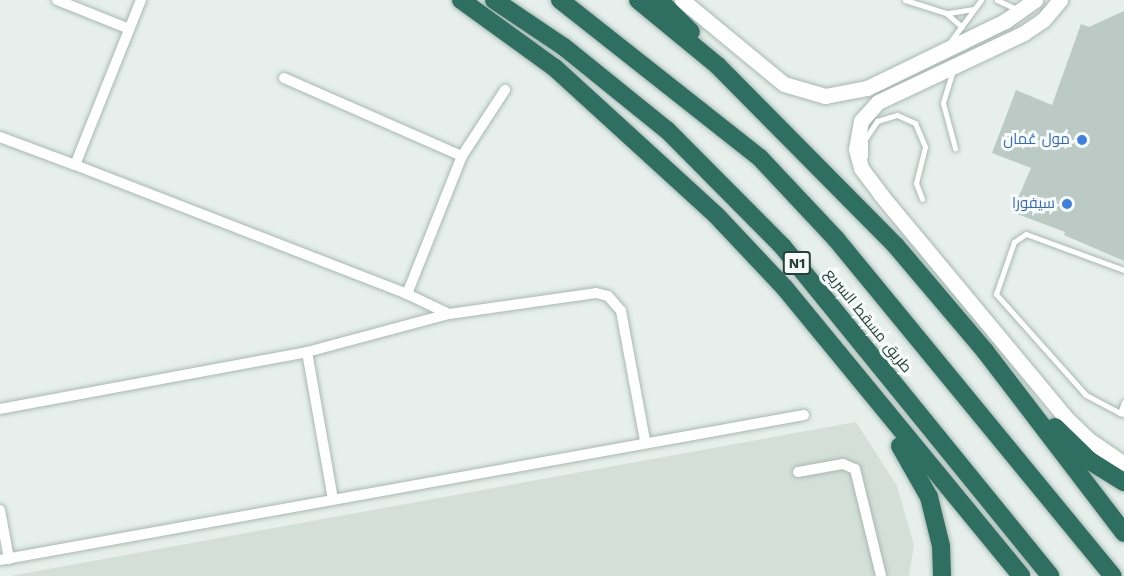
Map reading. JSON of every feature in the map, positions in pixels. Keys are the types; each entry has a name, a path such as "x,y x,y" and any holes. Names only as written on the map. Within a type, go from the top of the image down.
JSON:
{"highway":[{"path":"460,0 555,68 676,175 753,254 1022,576"},
{"name":"طريق مسقط السريع","path":"494,0 564,46 667,130 775,239 844,317 1050,576"},
{"name":"طريق مسقط السريع","path":"560,0 760,158 836,239 1113,576"},
{"path":"638,0 718,66"},
{"path":"659,0 718,66 896,246 985,351 1119,526 1124,541"},
{"path":"817,329 921,478 935,515 942,576"},
{"path":"985,351 1008,370 1072,445 1124,482"}],"street":[{"path":"57,0 129,29"},
{"path":"75,165 141,0"},
{"path":"681,0 776,79 816,95 859,91 1029,5"},
{"path":"1060,0 1031,29 878,102 866,114 858,129 856,149 861,168 881,195 1065,417 1089,440 1124,464"},
{"path":"284,78 462,156"},
{"path":"407,294 462,156 506,90"},
{"path":"0,137 407,294 449,314"},
{"path":"0,409 307,352 449,314 596,292 608,296 621,310 645,441"},
{"path":"307,352 333,499"},
{"path":"0,510 4,560 645,441 804,415"},
{"path":"798,472 843,464 855,469 881,576"}],"lane":[{"path":"905,0 946,13 962,27"},
{"path":"943,50 981,0"},
{"path":"997,0 1029,5"},
{"path":"946,13 974,9"},
{"path":"955,148 943,96 950,75 967,58"},
{"path":"881,195 866,160 865,138 877,121 897,115 915,123 925,140 916,183 922,199"},
{"path":"1124,270 1026,234 1014,242 996,294 1063,373 1095,401 1122,414 1124,402"}],"shaded area":[{"path":"856,422 897,486 914,545 909,576 10,576"}],"building":[{"name":"مول عُمان","path":"1124,11 1124,261 1064,235 1065,232 1012,212 1031,168 992,153 1016,90 1052,105 1081,24 1089,27"}],"place":[{"name":"مول عُمان","path":"1082,140"},
{"name":"سيفورا","path":"1067,204"}]}
